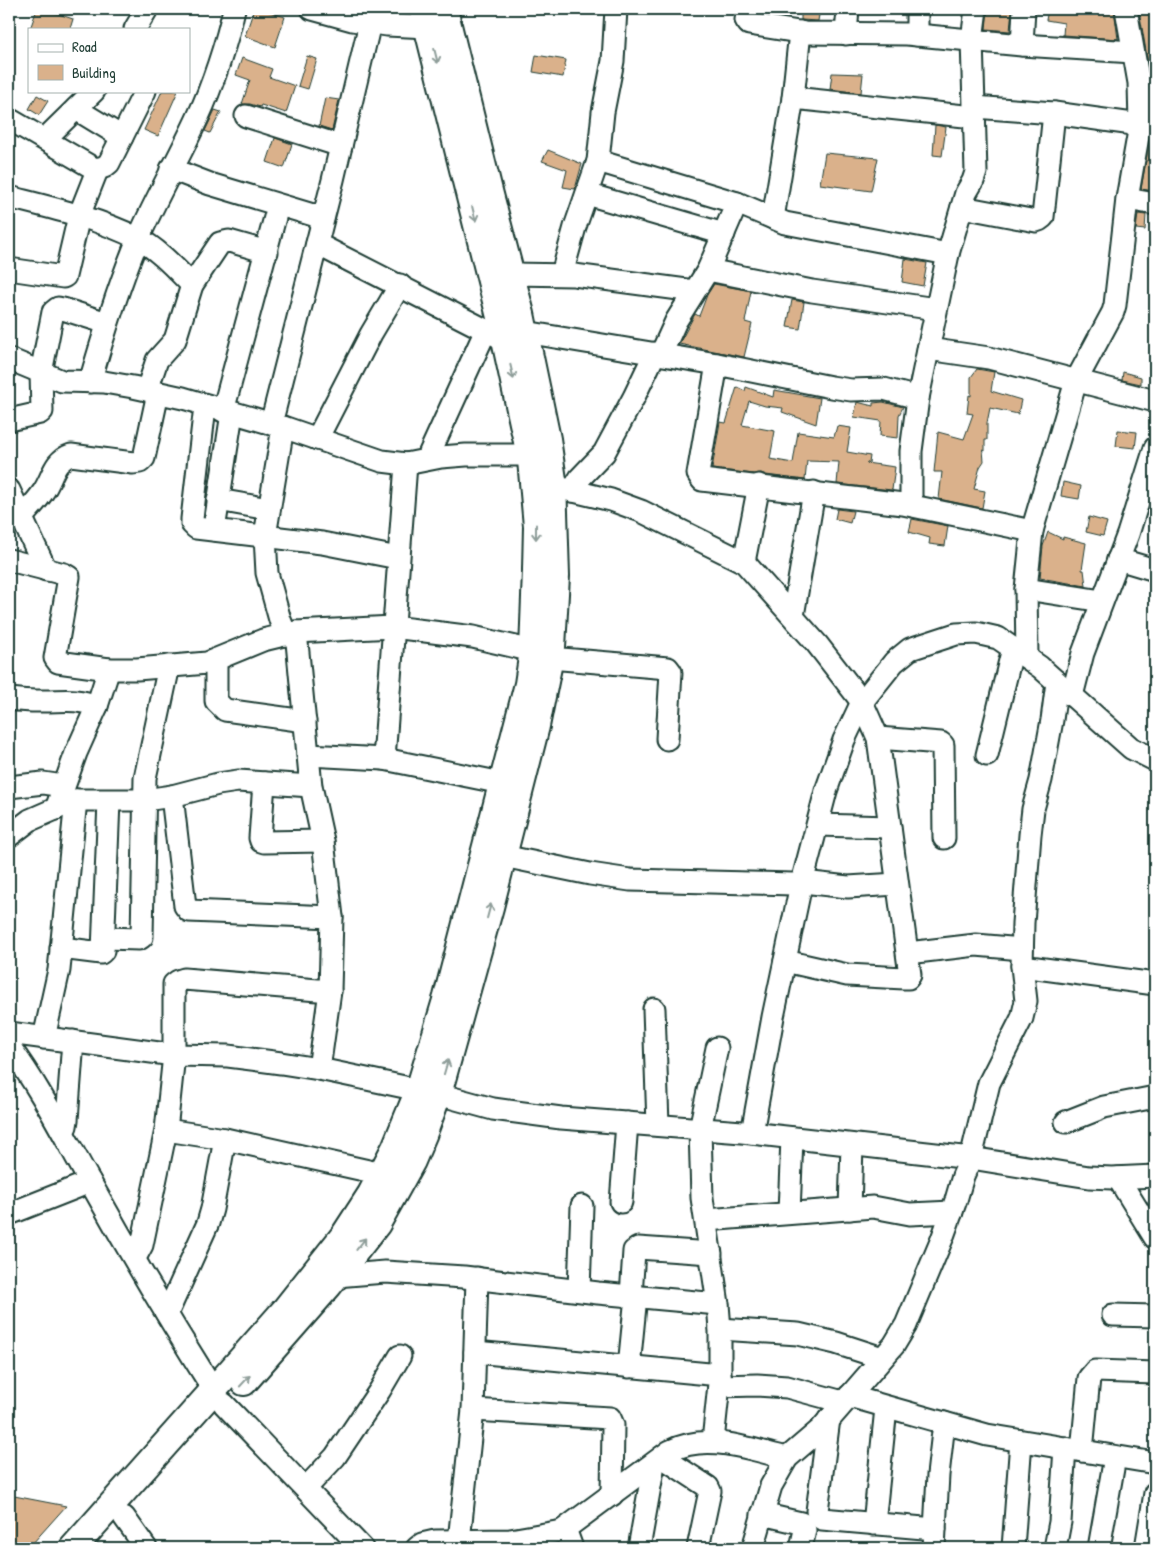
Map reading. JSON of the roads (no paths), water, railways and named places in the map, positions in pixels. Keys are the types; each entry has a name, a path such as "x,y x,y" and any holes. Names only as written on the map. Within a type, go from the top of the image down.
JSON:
{"main road":[{"path":"78,1547 219,1397 279,1344 377,1224 412,1161 429,1092 447,997 528,684 541,654 556,576 562,488 542,411 505,334 511,274 432,15"},
{"path":"78,1547 124,1517 345,1234 371,1194 395,1148 429,1092 503,856 536,726 541,654 534,477 531,456 432,15"}],"street":[{"path":"136,28 147,9"},
{"path":"90,382 107,323 138,239 171,168 199,116 234,9"},
{"path":"312,9 352,20 387,25 432,15"},
{"path":"562,274 574,228 598,161 603,112 613,61 616,9"},
{"path":"748,9 746,20 749,24 800,32 917,35 1022,45 1133,52"},
{"path":"846,34 848,9"},
{"path":"917,9 917,35"},
{"path":"911,505 910,451 918,398 948,254 962,207 976,172 972,40 976,9"},
{"path":"1022,45 1024,9"},
{"path":"987,755 1020,652 1032,530 1076,381 1113,312 1121,263 1126,199 1144,134 1147,84 1133,52 1126,9"},
{"path":"319,1069 330,991 332,917 323,841 311,786 305,721 291,633 280,620 267,573 265,536 277,426 323,218 370,23"},
{"path":"773,218 793,98 800,32"},
{"path":"45,139 93,92"},
{"path":"10,121 45,139 95,169 104,167 109,163 144,92"},
{"path":"793,98 974,112 1054,113 1144,134"},
{"path":"76,110 122,136"},
{"path":"962,207 1036,221 1043,217 1054,113"},
{"path":"246,116 341,146"},
{"path":"598,161 737,203 785,222 948,254"},
{"path":"171,168 210,184 323,218"},
{"path":"9,269 63,277 65,275 79,216 96,173 95,169"},
{"path":"587,194 724,234"},
{"path":"9,196 97,221 138,239 159,254 192,285"},
{"path":"1126,199 1155,204"},
{"path":"562,488 580,478 604,453 676,321 708,270 737,203"},
{"path":"278,206 267,252 220,410 192,524 196,528 322,543 398,558"},
{"path":"22,517 43,492 63,458 71,455 133,463 140,462 144,458 157,360 175,340 192,285 220,243 230,241 267,252"},
{"path":"317,244 505,334 658,354 717,364 831,388 851,390 884,389 918,398"},
{"path":"708,270 812,291 936,309"},
{"path":"511,274 562,274 644,283 694,291"},
{"path":"317,439 371,334 400,285"},
{"path":"9,420 42,411 41,373 53,312 58,308 63,309 107,323"},
{"path":"427,459 505,334"},
{"path":"928,349 989,358 1155,401"},
{"path":"9,359 62,381 104,382 153,391 277,426 382,461 406,464 466,454 531,456"},
{"path":"717,364 698,474 700,479 911,505 1032,530"},
{"path":"214,530 218,500 220,410"},
{"path":"753,1548 771,1486 787,1458 815,1435 829,1420 894,1345 906,1325 952,1212 962,1176 972,1158 989,1083 1022,1018 1026,1002 1022,957 1023,923 1033,809 1041,780 1052,720 1064,689 1084,653 1155,448"},
{"path":"384,759 406,464"},
{"path":"744,562 759,485"},
{"path":"562,488 611,500 641,511 744,562 793,616 862,702 878,738 910,975 908,978 847,975 785,961"},
{"path":"9,490 46,570"},
{"path":"793,616 814,492"},
{"path":"218,500 269,509"},
{"path":"1118,559 1155,570"},
{"path":"9,560 64,574 69,577 56,660 58,662 109,669 137,669 207,663 263,640 291,633 393,628 474,636 541,654 668,668 670,672 667,739"},
{"path":"1026,589 1102,601"},
{"path":"752,1133 764,1059 799,894 804,882 832,772 862,702 894,662 910,649 956,634 976,632 998,638 1040,666 1130,748 1155,760"},
{"path":"216,660 216,701 220,707 225,710 305,721"},
{"path":"105,938 139,939 142,937 145,778 169,666"},
{"path":"44,1038 55,988 61,948 70,793 109,669"},
{"path":"10,704 72,700 83,701 97,706"},
{"path":"878,738 942,743 944,838"},
{"path":"308,754 384,759 502,783"},
{"path":"9,787 43,783 70,793 109,801 145,800 172,796 218,784 238,781 311,786"},
{"path":"264,783 261,841 323,841"},
{"path":"9,836 30,820 56,809 70,793"},
{"path":"172,796 185,906 189,911 332,917"},
{"path":"61,948 101,953 105,948 109,801"},
{"path":"818,825 890,827"},
{"path":"503,856 590,874 630,880 793,884 804,882 848,887 897,884"},
{"path":"908,953 976,945 1022,957 1155,984"},
{"path":"135,1258 142,1245 166,1130 174,1055 174,984 184,979 330,991"},
{"path":"654,1009 658,1125"},
{"path":"9,1032 174,1055 228,1056 319,1069 429,1092 493,1109 561,1118 752,1133 972,1158 1089,1177 1155,1176"},
{"path":"63,1131 67,1120 73,1041"},
{"path":"9,1046 30,1074 167,1314 219,1397 360,1547"},
{"path":"713,1441 719,1380 720,1329 702,1198 700,1129 717,1048"},
{"path":"1066,1122 1104,1107 1155,1097"},
{"path":"621,1202 627,1123"},
{"path":"166,1130 225,1139 382,1174"},
{"path":"789,1213 792,1138"},
{"path":"167,1314 208,1223 225,1139"},
{"path":"850,1209 852,1145"},
{"path":"1118,1178 1155,1238"},
{"path":"9,1214 90,1182"},
{"path":"579,1290 582,1206"},
{"path":"706,1220 872,1208 910,1214 952,1212"},
{"path":"629,1366 634,1296 634,1251 638,1248 711,1253"},
{"path":"336,1276 385,1272 478,1278 718,1304"},
{"path":"459,1541 473,1410 478,1278"},
{"path":"1113,1315 1155,1316"},
{"path":"720,1329 798,1334 836,1343 882,1358"},
{"path":"475,1352 629,1366 719,1380 787,1387 886,1408 987,1435 1155,1463"},
{"path":"306,1488 335,1457 380,1390 400,1356"},
{"path":"1055,1548 1073,1449 1091,1374 1095,1371 1155,1373"},
{"path":"874,1524 886,1408"},
{"path":"473,1410 610,1418 613,1425 612,1495"},
{"path":"829,1420 818,1511 822,1519 874,1524 935,1539 938,1475 944,1423"},
{"path":"417,1548 428,1542 567,1540 612,1495 658,1460 682,1445 713,1441 787,1458"},
{"path":"1013,1548 1021,1441"},
{"path":"1100,1548 1115,1457"},
{"path":"639,1548 658,1460"},
{"path":"658,1460 708,1487 710,1491 698,1548"},
{"path":"1146,1548 1155,1493"},
{"path":"762,1514 802,1524 805,1530 801,1548"},
{"path":"124,1517 146,1548"}]}
